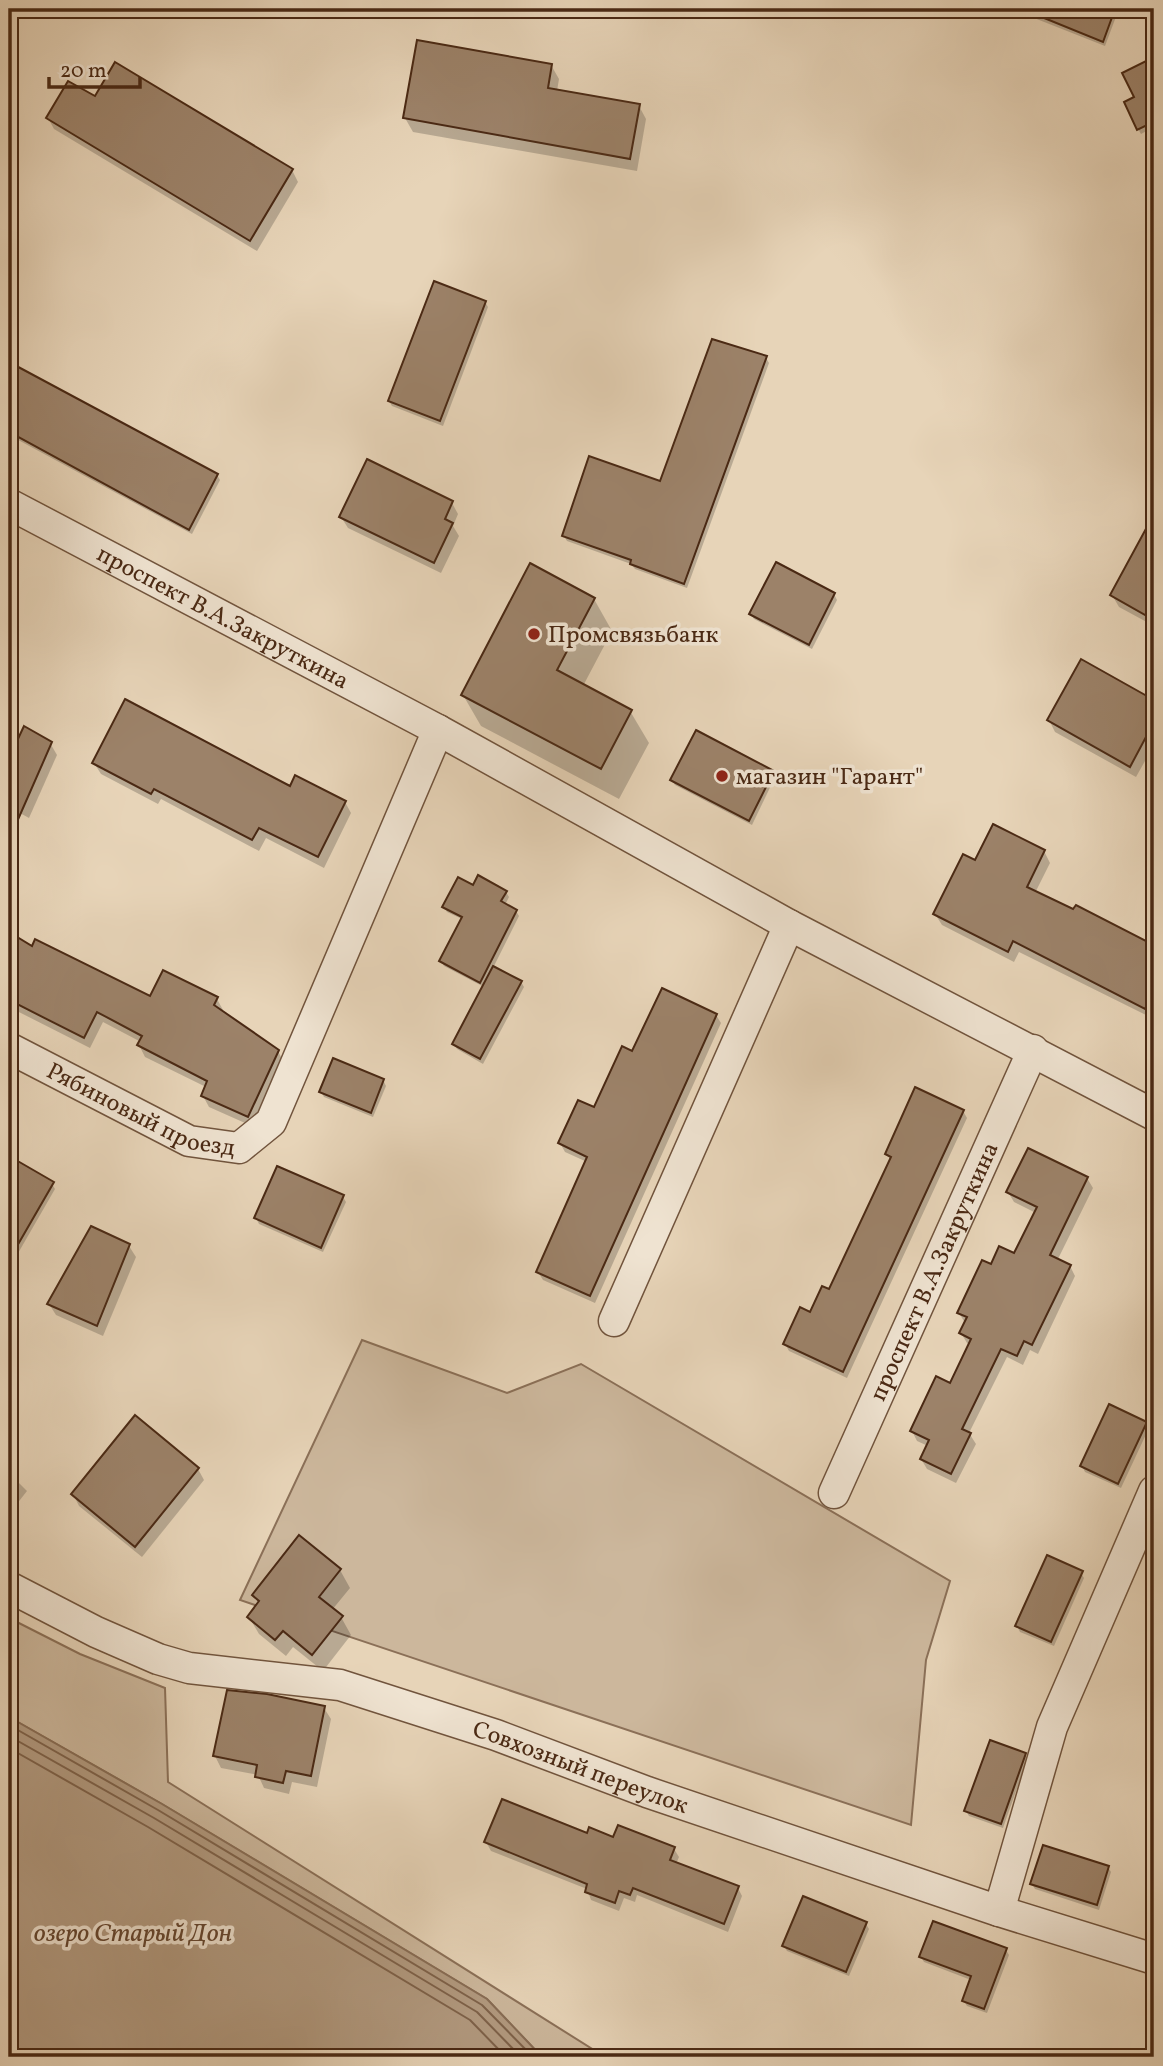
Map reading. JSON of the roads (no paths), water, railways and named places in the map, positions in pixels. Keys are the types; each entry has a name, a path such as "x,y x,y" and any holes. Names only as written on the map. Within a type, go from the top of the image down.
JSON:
{"street":[{"name":"проспект В.А.Закруткина","path":"9,504 438,730 789,925 1154,1115"},
{"name":"Рябиновый проезд","path":"9,1048 189,1141 239,1148 271,1122 438,730"},
{"path":"614,1321 789,925"},
{"name":"проспект В.А.Закруткина","path":"834,1493 1033,1050"},
{"path":"999,1910 1052,1727 1154,1491"},
{"name":"Совхозный переулок","path":"9,1587 96,1632 158,1659 189,1668 340,1685 496,1735 647,1792 1154,1959"}],"water":[{"name":"озеро Старый Дон","path":"9,1717 162,1804 487,1999 542,2057 9,2057"}],"place":[{"name":"Промсвязьбанк","path":"534,634"},
{"name":"магазин \"Гарант\"","path":"722,776"}]}
